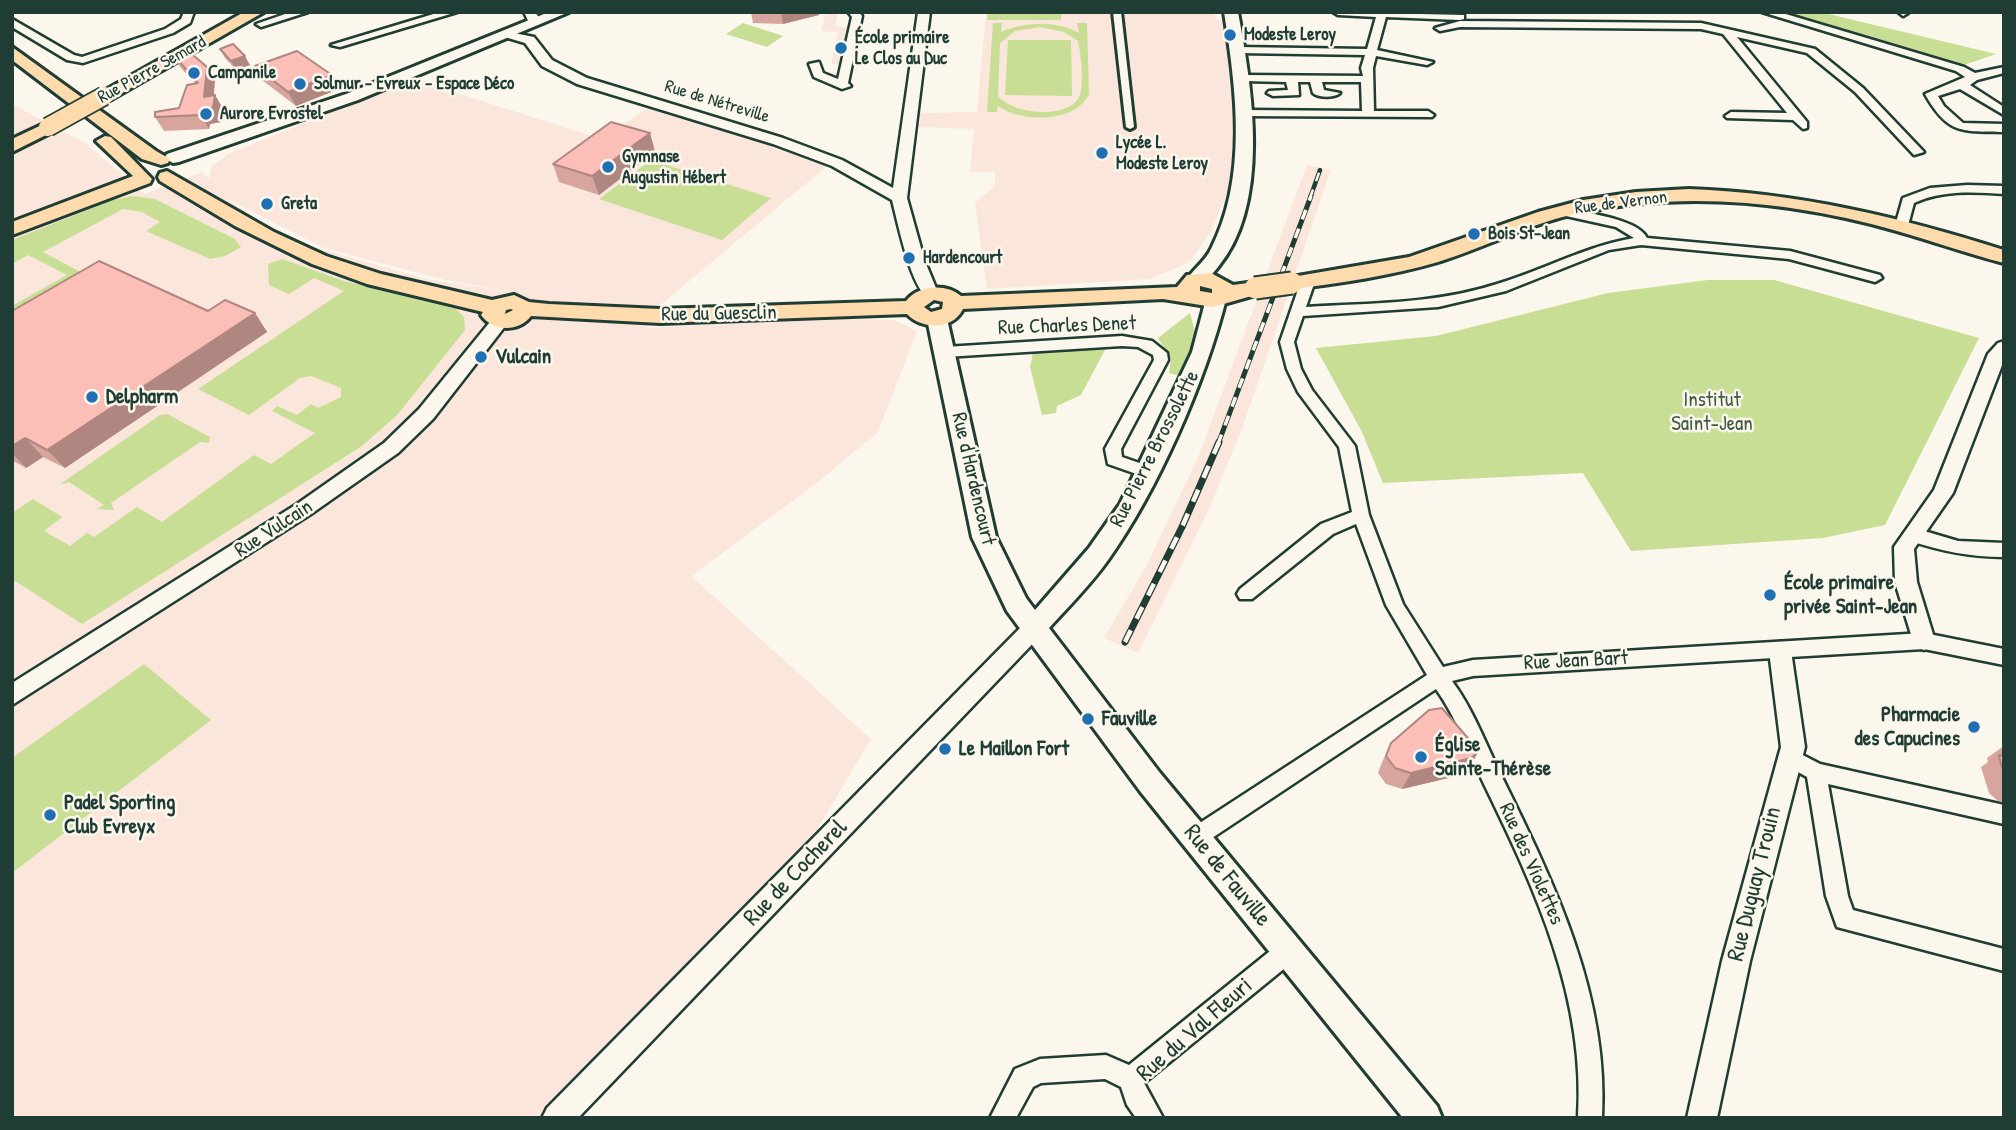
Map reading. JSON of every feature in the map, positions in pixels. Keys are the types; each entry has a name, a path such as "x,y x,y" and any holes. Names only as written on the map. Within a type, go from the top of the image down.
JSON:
{"main road":[{"path":"12,229 141,175 252,137 263,129 504,35 532,18 562,12"},
{"name":"Rue Pierre Brossolette","path":"1034,628 1098,555 1130,508 1198,363 1210,328 1214,287 1232,224 1242,173 1246,114 1231,12"},
{"name":"Rue Pierre Semard","path":"12,148 104,96 258,18"},
{"path":"12,52 149,155 170,165 240,224 318,260 376,280 497,315 517,318 524,308"},
{"path":"14,72 31,75 65,98 80,102"},
{"path":"14,72 100,136 141,175"},
{"name":"Rue de Vernon","path":"1214,287 1300,282 1388,270 1562,211 1627,199 1732,196 1789,201 1902,226 2004,257"},
{"path":"955,303 1214,287"},
{"path":"950,297 955,303 951,313 937,319 923,317 922,300 950,297"},
{"name":"Rue du Guesclin","path":"524,308 660,316 922,300"},
{"name":"Rue d'Hardencourt","path":"937,319 984,537 1016,604 1034,628"},
{"name":"Rue de Fauville","path":"1034,628 1123,748 1425,1118"}],"street":[{"path":"12,22 71,58 83,60 169,31 186,20 189,12"},
{"path":"258,18 303,12"},
{"path":"336,45 452,12"},
{"path":"815,64 818,75 844,86 857,16 853,12"},
{"path":"922,300 916,259 900,198 924,12"},
{"path":"1117,12 1130,127"},
{"path":"1338,12 1410,16 1678,17 1678,12"},
{"path":"1768,12 1927,58 1973,77"},
{"path":"1368,114 1367,79 1382,13"},
{"path":"1569,15 1585,24"},
{"path":"504,35 529,40 532,18"},
{"path":"1440,28 1460,24 1701,26 1811,51 1859,90 1918,152"},
{"path":"1727,32 1800,121 1731,116"},
{"name":"Rue de Nétreville","path":"529,40 547,62 582,81 778,141 837,163 900,198"},
{"path":"1238,50 1372,52 1427,62"},
{"path":"2004,70 1973,77 1962,85 1931,94 1948,116 1961,127 2004,128"},
{"path":"1242,78 1367,79"},
{"path":"1273,93 1295,93 1292,79"},
{"path":"1315,79 1320,93 1334,93"},
{"path":"1962,85 2004,112"},
{"path":"1246,114 1428,115"},
{"path":"1902,226 1909,201 1917,196 1955,189 2004,190"},
{"path":"1562,211 1574,216 1614,220 1634,230 1642,241"},
{"path":"1296,312 1438,303 1501,288 1606,247 1642,241 1790,255 1875,278"},
{"name":"Rue des Violettes","path":"1300,282 1296,312 1287,342 1293,369 1306,392 1347,446 1361,515 1395,605 1423,655 1451,694 1524,844 1558,924 1583,1006 1592,1086 1590,1118"},
{"name":"Rue Vulcain","path":"12,695 323,497 381,456 426,414 497,315"},
{"name":"Rue Charles Denet","path":"944,352 1122,341 1141,341 1152,347 1160,353 1161,360 1112,449 1114,460 1148,472"},
{"path":"1924,641 1903,557 1904,547 1943,493 1997,354 2004,347"},
{"path":"1246,594 1327,529 1361,515"},
{"path":"1914,535 1939,545 1969,551 2004,550"},
{"name":"Rue de Cocherel","path":"557,1118 1034,628"},
{"name":"Rue Jean Bart","path":"1196,837 1440,677 1473,668 1924,641 2004,657"},
{"name":"Rue Duguay Trouin","path":"1706,1116 1735,961 1793,737 1780,651"},
{"path":"1789,757 1816,772 2004,816"},
{"path":"1816,772 1837,897 1846,919 2004,960"},
{"name":"Rue du Val Fleuri","path":"1151,1118 1136,1096 1131,1079 1288,951"},
{"path":"1002,1118 1024,1078 1040,1071 1106,1067 1131,1079"}],"shaded area":[{"name":"École primaire Le Clos au Duc","path":"826,12 838,12 835,27 852,27 844,65 831,64 838,32 821,31"},
{"name":"Lycée L. Modeste Leroy","path":"986,12 1213,12 1217,20 1226,22 1236,102 1229,188 1211,231 1190,262 1150,279 987,289 975,203 995,186 995,172 970,172 974,129 916,127 921,118 918,113 977,112"},
{"path":"412,79 602,139 649,107 765,141 827,166 658,307 647,328 803,318 894,320 917,331 878,432 813,486 691,576 871,739 805,850 557,1118 12,1118 12,104 85,143 145,194 202,172 209,179 212,166 230,153","holes":["224,197 324,248 446,280 510,292 430,280 289,240"]},
{"path":"1307,165 1331,170 1243,426 1209,509 1138,653 1104,638 1147,565 1199,455"}],"green space":[{"path":"988,12 1061,12 1061,20 987,20"},
{"path":"1784,12 1820,12 1996,54 1964,65"},
{"path":"743,23 783,36 767,47 726,34"},
{"path":"993,23 1002,23 1001,32 1020,26 1050,24 1079,33 1077,23 1087,23 1089,94 1082,104 1061,115 1047,117 1020,115 998,106 997,112 987,112","holes":["1040,27 1064,32 1078,41 1080,53 1081,89 1074,103 1065,109 1041,112 1015,107 998,96 1000,43 1015,31"]},
{"path":"1008,40 1071,40 1072,96 1005,95"},
{"path":"651,160 771,198 722,240 599,199"},
{"path":"133,196 155,199 235,239 241,247 225,256 210,259 146,231 160,222 142,212 123,209 43,252 86,275 12,316 12,306 67,275 28,255 12,264 12,240 113,200"},
{"path":"282,259 344,281 456,309 464,317 465,330 398,414 362,446 82,624 12,579 12,513 33,499 62,517 44,531 70,546 87,533 94,537 137,507 162,522 254,455 271,464 315,433 272,411 277,406 297,415 311,404 318,408 341,397 341,388 311,376 300,378 249,415 198,389 344,291 314,278 289,294 269,285 268,264"},
{"name":"Institut Saint-Jean","path":"1708,280 1774,280 1979,338 1885,525 1823,538 1631,551 1583,473 1383,483 1362,432 1316,348 1436,336 1608,293"},
{"path":"1190,313 1198,343 1183,377 1169,373 1171,359 1158,338"},
{"path":"1106,348 1081,395 1057,406 1056,413 1042,415 1030,367 1033,353"},
{"path":"167,414 210,437 209,443 200,442 111,503 114,510 97,509 104,505 69,482 59,485 160,415"},
{"name":"Padel Sporting Club Evreyx","path":"144,664 211,720 12,873 12,758"}],"building":[{"path":"233,44 245,56 231,61 220,49"},
{"path":"186,49 207,67 204,97 215,95 213,108 202,110 201,115 155,117 155,112 179,108 187,85 198,83 172,53"},
{"path":"297,51 332,75 288,92 255,66"},
{"path":"611,122 650,133 592,176 553,164"},
{"name":"Delpharm","path":"99,261 208,311 225,300 255,313 47,450 25,438 12,446 12,311"},
{"path":"1442,708 1479,751 1471,758 1411,773 1395,768 1386,756 1391,743 1429,710"},
{"path":"1999,755 2004,756 2004,772 2001,764"}],"railway":[{"path":"1310,198 1320,170"},
{"path":"1218,444 1311,196"},
{"path":"1125,642 1182,527 1219,442"}],"place":[{"name":"Modeste Leroy","path":"1230,35"},
{"name":"École primaire Le Clos au Duc","path":"841,48"},
{"name":"Campanile","path":"194,73"},
{"name":"Solmur - Evreux - Espace Déco","path":"300,84"},
{"name":"Aurore Evrostel","path":"206,114"},
{"name":"Lycée L. Modeste Leroy","path":"1102,153"},
{"name":"Gymnase Augustin Hébert","path":"608,167"},
{"name":"Greta","path":"267,204"},
{"name":"Bois St-Jean","path":"1474,234"},
{"name":"Hardencourt","path":"909,258"},
{"name":"Vulcain","path":"481,357"},
{"name":"Delpharm","path":"92,397"},
{"name":"École primaire privée Saint-Jean","path":"1770,595"},
{"name":"Fauville","path":"1088,719"},
{"name":"Pharmacie des Capucines","path":"1974,727"},
{"name":"Le Maillon Fort","path":"945,749"},
{"name":"Église Sainte-Thérèse","path":"1421,757"},
{"name":"Padel Sporting Club Evreyx","path":"50,815"}]}
